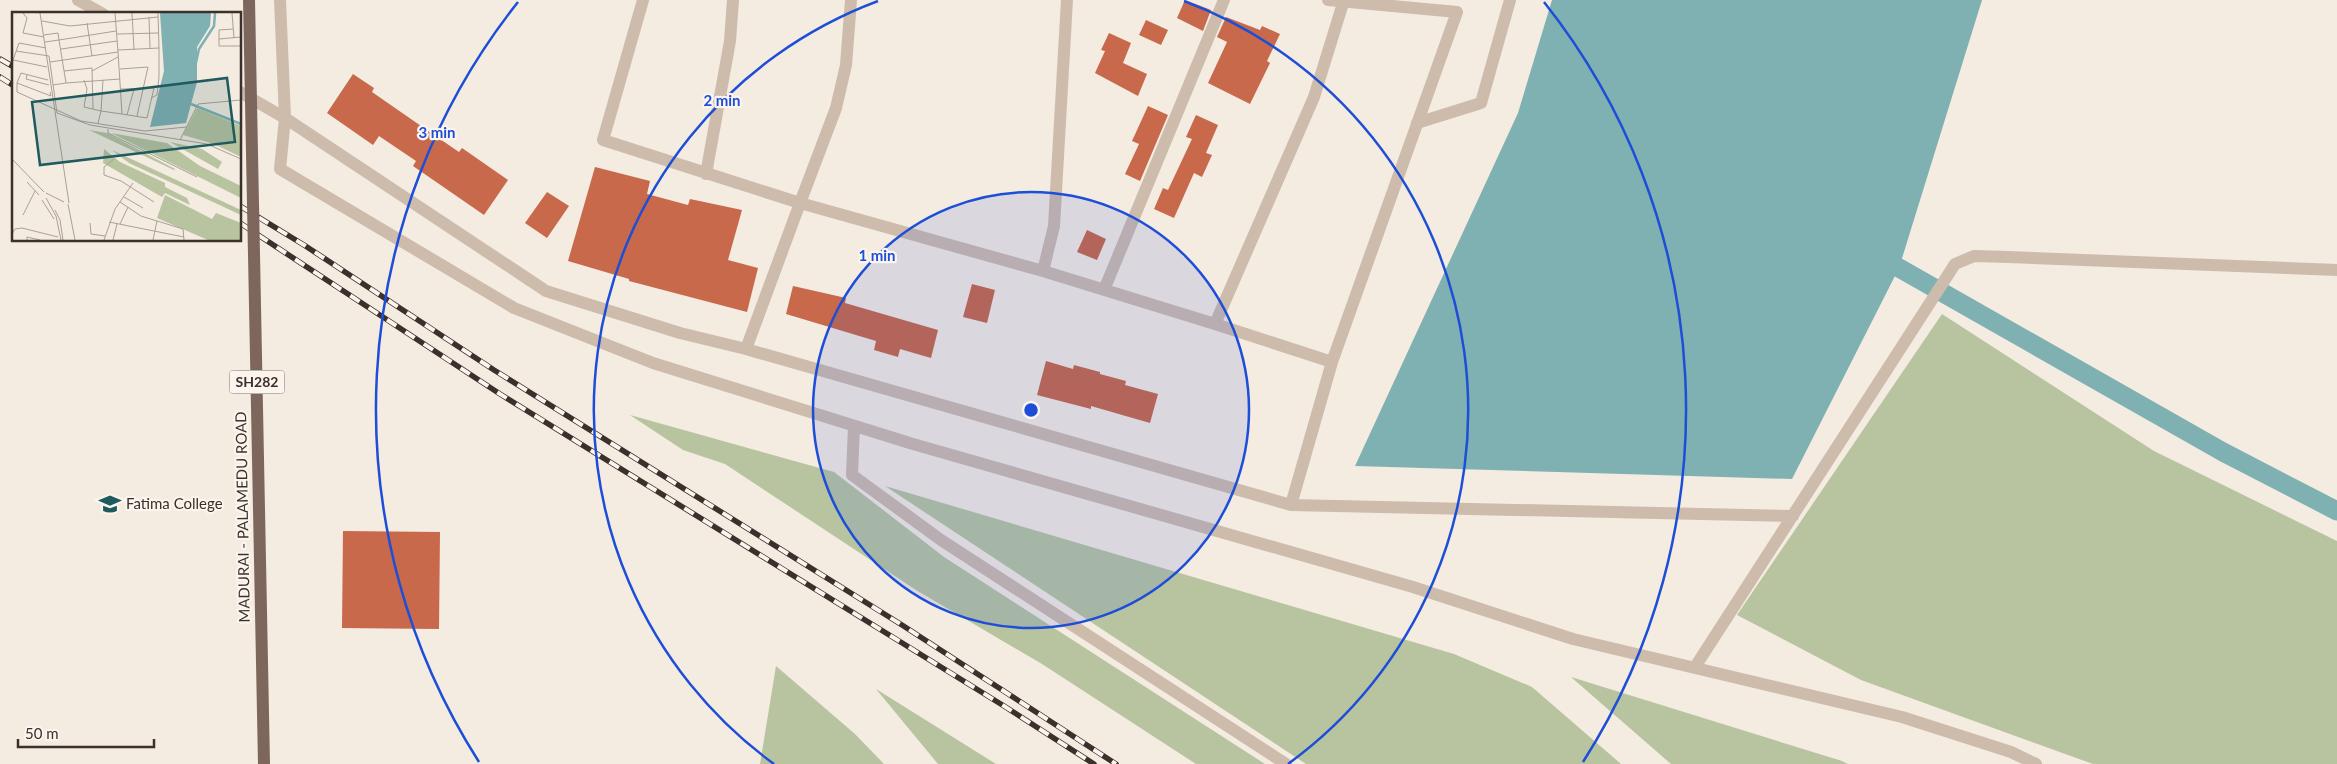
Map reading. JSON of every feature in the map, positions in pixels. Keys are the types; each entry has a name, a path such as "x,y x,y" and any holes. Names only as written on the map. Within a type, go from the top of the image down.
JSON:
{"main road":[{"name":"MADURAI - PALAMEDU ROAD","path":"249,0 264,764"}],"street":[{"path":"78,0 99,12"},
{"path":"280,0 285,118 280,169 514,308 653,363 854,426 1075,492 1413,587 1573,639 1902,717 2011,752 2036,764"},
{"path":"643,0 603,140 800,203 1043,271 1332,362"},
{"path":"706,174 730,41 733,0"},
{"path":"746,349 836,108 846,65 851,0"},
{"path":"1043,271 1054,226 1067,0"},
{"path":"1104,290 1224,0"},
{"path":"1291,505 1332,362 1457,12 1328,0"},
{"path":"1417,123 1481,103 1510,0"},
{"path":"1215,324 1314,97 1343,1"},
{"path":"241,93 285,118 546,291 680,333 746,349 1291,505 1793,516"},
{"path":"1695,667 1955,264 1974,256 2337,270"},
{"path":"854,426 852,475 941,540 1286,764"}],"green space":[{"path":"1942,314 2154,451 2337,541 2337,764 2093,764 1861,680 1737,615"},
{"path":"630,415 834,472 944,557 1265,764 1196,764 1042,664 916,590 725,464 683,450"},
{"path":"885,486 1454,654 1532,687 1621,764 1306,764"},
{"path":"776,666 855,734 884,764 760,764"},
{"path":"1571,677 1842,761 1848,764 1671,764"},
{"path":"876,689 996,764 938,764"}],"water":[{"path":"1552,0 1982,0 1899,268 1792,479 1355,466 1518,113"}],"building":[{"path":"1185,0 1211,10 1203,31 1177,18"},
{"path":"1226,17 1260,30 1262,26 1280,34 1267,61 1270,63 1250,104 1208,83 1227,42 1217,37"},
{"path":"1146,20 1168,30 1161,45 1139,35"},
{"path":"1109,33 1131,43 1123,63 1147,74 1138,96 1095,73 1105,51 1101,50"},
{"path":"353,74 374,88 372,92 434,135 459,152 462,148 508,180 484,215 413,166 416,161 379,136 373,145 327,113"},
{"path":"1148,106 1168,115 1140,181 1125,174 1139,144 1132,141"},
{"path":"1196,115 1218,125 1206,153 1212,155 1202,177 1194,173 1174,218 1154,209 1163,188 1168,190 1192,139 1186,137"},
{"path":"595,167 650,181 647,194 688,205 690,199 742,210 728,260 758,268 747,312 629,281 629,279 568,261"},
{"path":"547,192 569,206 547,238 525,223"},
{"path":"1087,230 1106,239 1097,260 1077,252"},
{"path":"972,284 995,290 987,323 963,317"},
{"path":"793,286 846,298 845,303 938,330 931,358 900,349 898,357 874,350 876,341 786,314"},
{"path":"1046,361 1073,369 1074,365 1100,372 1100,374 1126,381 1125,385 1158,394 1150,423 1091,406 1091,409 1037,395"},
{"path":"343,531 440,532 439,629 342,628"}],"waterway":[{"path":"1878,256 2223,452 2337,511"}],"railway":[{"path":"0,59 12,66"},
{"path":"0,77 12,85"},
{"path":"241,207 304,245 494,370 902,625 1116,764"},
{"path":"241,224 500,394 1004,706 1094,764"}],"place":[{"name":"Fatima College","path":"110,504"}]}
